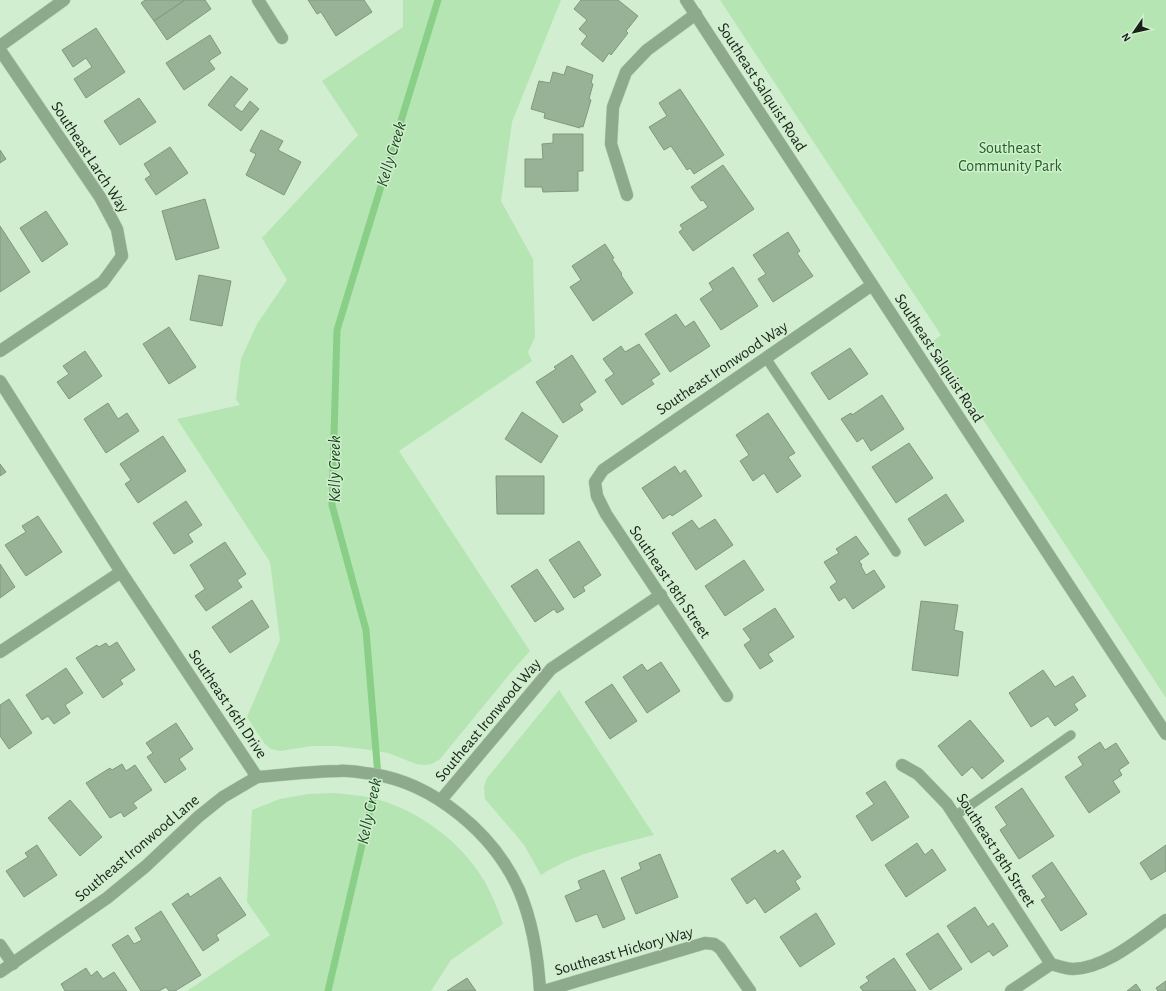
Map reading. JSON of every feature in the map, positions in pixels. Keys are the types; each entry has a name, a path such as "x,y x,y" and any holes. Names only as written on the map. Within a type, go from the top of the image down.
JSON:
{"street":[{"path":"0,46 64,0"},
{"path":"258,0 282,38"},
{"name":"Southeast Salquist Road","path":"686,0 1166,734"},
{"path":"627,195 611,144 613,108 626,72 647,50 696,14"},
{"name":"Southeast Larch Way","path":"0,50 100,197 117,229 122,256 103,282 0,351"},
{"name":"Southeast Ironwood Way","path":"595,482 602,470 872,285"},
{"name":"Southeast 16th Drive","path":"0,382 121,572 257,777 340,770 374,774 410,784 441,800 467,821 497,852 519,890 532,927 538,957 540,991"},
{"name":"Southeast 18th Street","path":"595,482 597,496 606,514 727,696"},
{"path":"0,652 121,572"},
{"name":"Southeast Ironwood Way","path":"441,800 551,669 661,595"},
{"name":"Southeast 18th Street","path":"902,765 918,774 947,804 1051,964"},
{"name":"Southeast Ironwood Lane","path":"0,972 107,898 146,866 198,817 224,797 257,777"},
{"path":"1011,991 1051,964 1072,969 1092,966 1117,954 1166,920"},
{"name":"Southeast Hickory Way","path":"544,991 705,943 714,944 726,954 750,991"},
{"path":"0,945 13,964"}],"lane":[{"path":"766,358 896,552"},
{"path":"955,816 1071,735"}],"green space":[{"path":"403,0 561,0 512,122 501,201 533,259 535,337 528,352 532,361 399,451 530,651 440,759 432,764 425,765 416,764 388,753 371,750 336,746 312,746 280,751 271,749 264,743 247,717 280,640 270,562 177,419 240,405 236,399 241,359 257,324 287,280 262,238 358,135 322,81 403,27"},
{"name":"Southeast Community Park","path":"720,0 1166,0 1166,698 932,342 941,335"},
{"path":"559,690 654,835 581,855 554,867 541,875 524,845 485,799 484,787 487,778"},
{"path":"335,793 380,800 398,807 416,815 448,838 475,866 490,892 503,924 451,960 431,991 187,991 270,935 247,902 252,810 280,799 308,794"}],"building":[{"path":"145,0 185,0 154,21 141,3"},
{"path":"185,0 205,0 211,9 167,40 154,21"},
{"path":"308,0 364,0 372,12 336,36 321,12 317,14"},
{"path":"581,0 618,0 638,16 626,31 628,33 611,55 609,53 603,62 581,44 587,36 579,29 587,20 574,9"},
{"path":"96,28 125,72 86,98 74,79 92,67 86,58 73,67 62,50"},
{"path":"210,35 221,53 209,61 215,69 184,90 166,63"},
{"path":"567,66 593,75 591,83 593,84 589,99 591,100 583,127 580,126 580,128 544,118 545,113 531,109 539,81 550,83 553,72 564,75"},
{"path":"231,76 248,89 234,106 242,112 250,101 259,109 241,131 208,105"},
{"path":"680,89 724,155 694,174 690,168 687,170 671,146 664,150 649,127 667,116 659,103"},
{"path":"139,98 156,122 120,145 104,121"},
{"path":"261,130 283,141 278,150 301,162 284,195 246,175 256,154 250,151"},
{"path":"553,134 583,134 583,171 578,171 578,191 543,192 542,187 525,187 525,159 543,159 542,144 553,143"},
{"path":"170,147 188,173 156,195 145,179 151,175 144,164"},
{"path":"0,150 6,159 0,163"},
{"path":"723,165 754,209 693,251 679,232 683,229 680,225 708,207 703,200 701,201 691,187"},
{"path":"205,199 219,248 176,260 162,211"},
{"path":"46,211 68,244 42,262 20,228"},
{"path":"0,226 30,272 0,292"},
{"path":"788,232 800,251 797,253 813,276 773,302 758,279 766,274 753,255"},
{"path":"605,244 614,258 612,259 622,274 621,275 633,293 593,321 570,287 581,280 572,266"},
{"path":"733,267 758,306 721,330 700,299 713,290 709,283"},
{"path":"199,275 231,281 222,326 190,320"},
{"path":"676,314 685,327 694,321 710,346 670,372 645,334"},
{"path":"169,327 196,367 169,384 143,344"},
{"path":"639,344 660,374 651,380 654,384 622,405 605,380 614,374 603,359 621,346 625,352"},
{"path":"850,348 868,374 829,400 811,373"},
{"path":"85,351 102,376 69,399 57,382 69,374 63,366"},
{"path":"572,355 596,392 579,404 583,410 563,423 536,382 556,369 554,367"},
{"path":"882,395 904,429 871,451 863,438 857,442 841,419 851,413 852,415"},
{"path":"108,403 118,419 127,413 139,431 106,453 84,419"},
{"path":"522,412 558,436 541,463 505,439"},
{"path":"768,413 795,453 788,457 801,476 777,493 764,473 753,481 740,461 749,455 736,435"},
{"path":"163,436 186,471 138,503 125,484 131,480 120,464"},
{"path":"909,443 933,478 896,503 872,467"},
{"path":"0,464 6,472 0,476"},
{"path":"675,466 680,474 685,470 702,496 672,516 670,514 663,519 642,488"},
{"path":"496,476 544,476 544,514 497,514"},
{"path":"946,494 964,521 925,546 908,519"},
{"path":"186,501 202,525 188,534 193,542 174,554 153,523"},
{"path":"38,516 62,552 26,576 5,545 26,532 22,526"},
{"path":"715,519 733,545 696,570 672,533 692,520 699,529"},
{"path":"856,536 869,554 859,561 866,575 874,570 885,587 853,609 845,597 839,601 830,587 837,582 824,562 839,553 836,549"},
{"path":"579,541 601,575 583,587 585,591 574,598 549,560"},
{"path":"225,542 246,574 237,580 242,587 206,611 195,596 205,589 190,565"},
{"path":"744,560 764,590 725,616 705,586"},
{"path":"0,564 15,587 0,598"},
{"path":"537,569 564,609 557,613 554,609 535,622 511,586"},
{"path":"252,600 269,627 230,653 212,627"},
{"path":"921,601 958,605 954,630 963,632 958,676 912,670"},
{"path":"775,608 794,637 768,654 773,661 760,669 744,645 751,640 743,629"},
{"path":"117,642 135,670 120,680 123,684 103,698 76,658 97,645 99,647 106,643 109,647"},
{"path":"661,662 680,691 647,713 623,677 642,664 647,671"},
{"path":"66,668 83,693 65,705 70,713 54,724 48,716 42,720 26,695"},
{"path":"1043,670 1055,687 1073,676 1086,696 1074,704 1078,710 1055,726 1048,716 1031,727 1009,693"},
{"path":"612,684 637,721 610,739 585,702"},
{"path":"9,699 32,733 9,749 0,736 0,705"},
{"path":"970,720 1004,761 982,779 972,767 962,776 938,746"},
{"path":"176,723 193,749 179,759 186,769 165,783 147,757 153,753 146,743"},
{"path":"1100,742 1105,750 1116,743 1129,763 1119,770 1122,775 1113,781 1120,792 1089,813 1065,777 1083,765 1078,757"},
{"path":"122,764 126,771 135,765 152,790 133,803 137,808 124,817 121,812 110,818 86,783 110,768 112,770"},
{"path":"885,781 909,817 872,841 856,816 874,804 866,793"},
{"path":"1022,788 1054,836 1019,859 1000,830 1007,825 995,807"},
{"path":"70,800 102,837 80,856 48,818"},
{"path":"917,843 925,855 932,849 946,870 906,897 885,865"},
{"path":"37,845 57,875 24,897 6,871 28,857 25,853"},
{"path":"1166,845 1166,871 1151,880 1140,863"},
{"path":"775,850 777,854 783,850 801,877 795,881 800,889 765,913 755,898 747,904 731,879"},
{"path":"660,854 678,897 636,914 621,878 641,869 639,863"},
{"path":"1052,862 1087,914 1061,931 1041,900 1046,897 1032,876"},
{"path":"604,870 625,919 603,928 597,914 576,922 565,896 581,889 578,881"},
{"path":"220,877 246,915 216,935 219,940 203,951 172,904 188,893 190,897"},
{"path":"975,907 988,927 993,923 1008,946 993,956 989,951 971,963 947,926"},
{"path":"161,911 201,975 175,991 169,991 166,987 159,991 141,991 112,945 128,935 134,944 142,940 135,928"},
{"path":"816,913 835,944 800,967 780,937"},
{"path":"938,933 962,969 930,990 906,954"},
{"path":"894,958 916,991 863,991 860,987 869,981 866,977"},
{"path":"86,968 91,976 97,971 103,979 114,972 127,991 65,991 61,984"},
{"path":"467,978 476,991 447,991"},
{"path":"1166,981 1166,991 1158,991 1156,988"},
{"path":"1136,984 1141,991 1127,991"}],"waterway":[{"name":"Kelly Creek","path":"328,991 378,776 366,630 332,505 337,330 438,0"}]}
